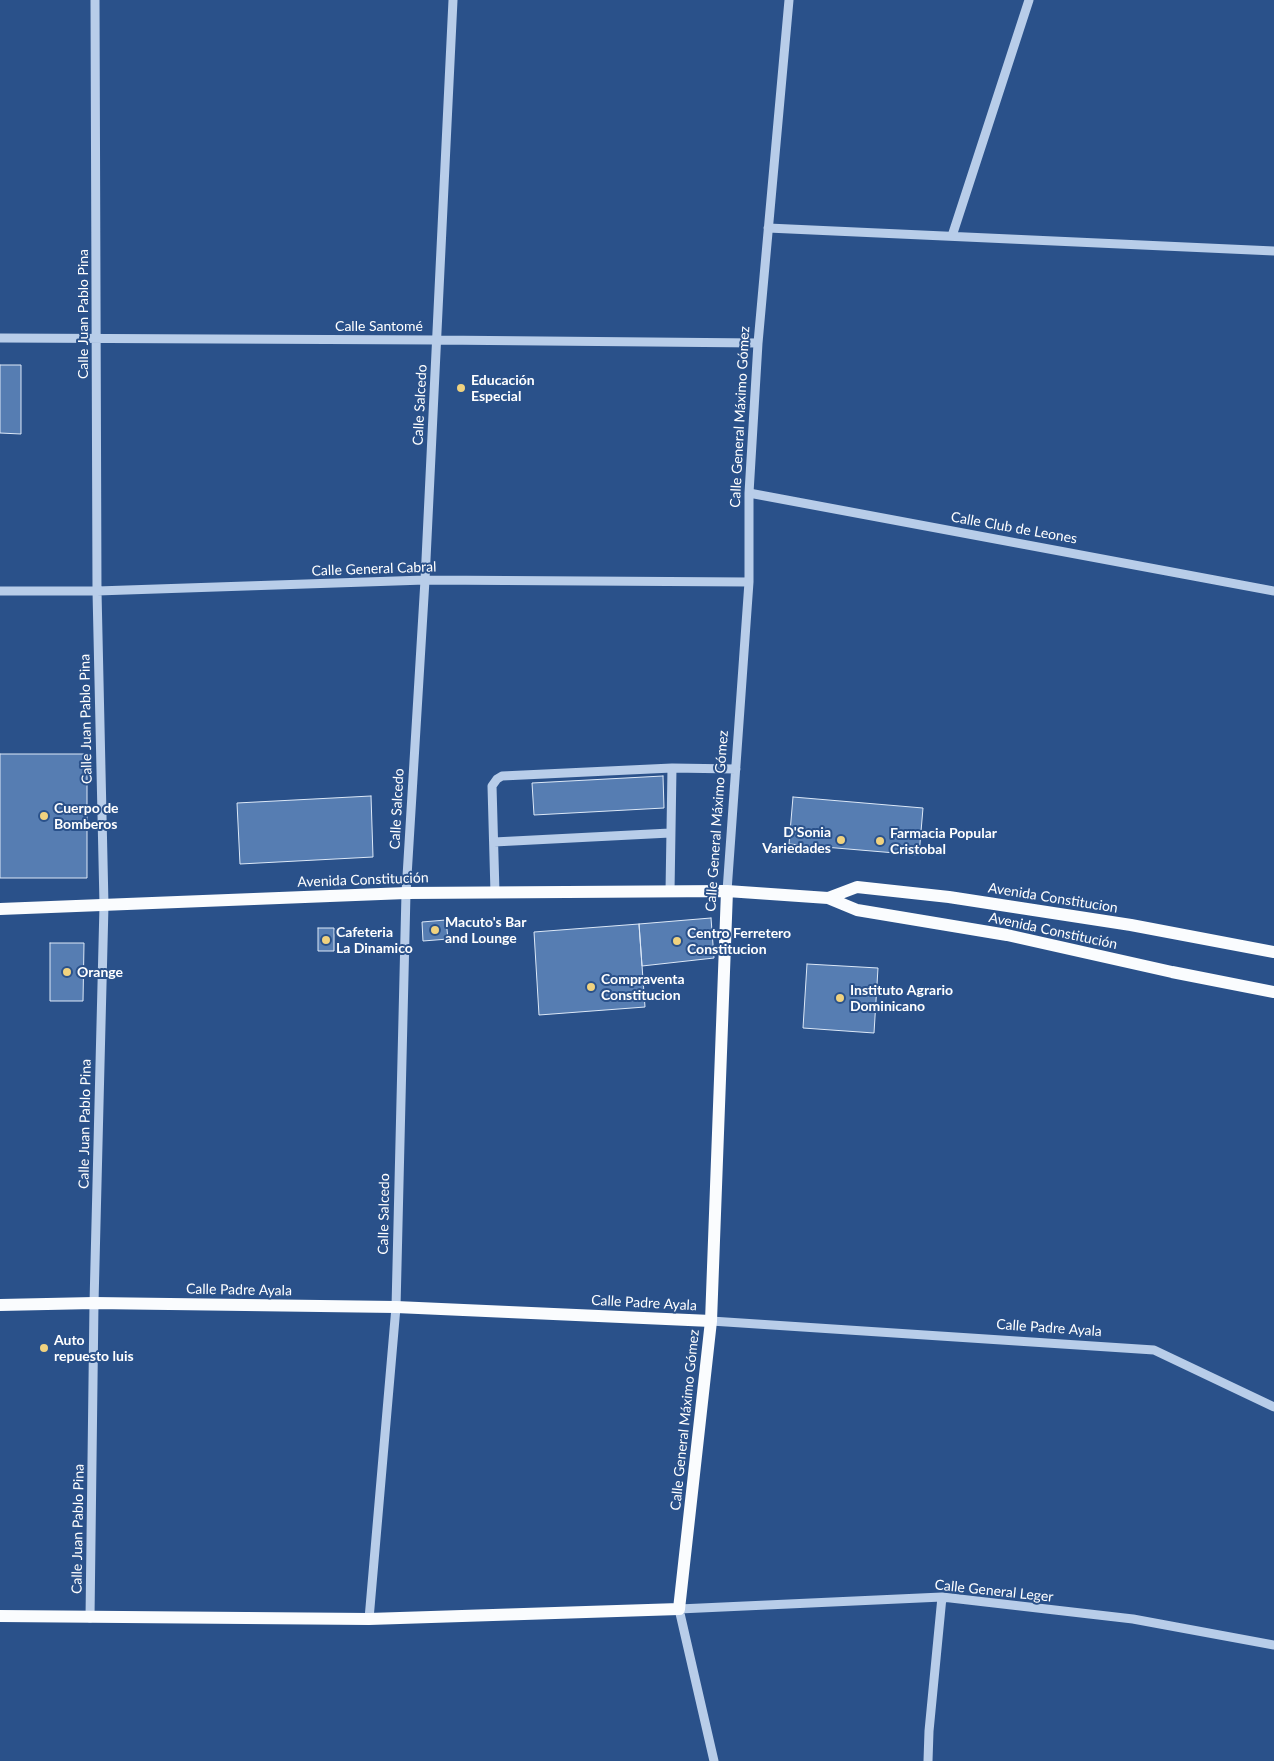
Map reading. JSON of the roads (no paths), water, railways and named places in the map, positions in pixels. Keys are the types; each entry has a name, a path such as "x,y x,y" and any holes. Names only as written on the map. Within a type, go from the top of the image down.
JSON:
{"main road":[{"name":"Avenida Constitucion","path":"828,898 857,887 949,897 1130,926 1274,952"},
{"name":"Avenida Constitución","path":"0,908 406,893 727,891 828,898 856,910 1006,935 1172,972 1274,992"},
{"name":"Calle General Máximo Gómez","path":"679,1609 711,1321 727,891"},
{"name":"Calle Padre Ayala","path":"0,1305 94,1303 396,1306 711,1321"},
{"path":"0,1616 369,1619 679,1609"}],"street":[{"name":"Calle Juan Pablo Pina","path":"90,1618 94,1303 104,905 96,591 95,0"},
{"name":"Calle Salcedo","path":"369,1619 396,1306 406,893 425,580 453,0"},
{"name":"Calle General Máximo Gómez","path":"727,891 749,582 749,493 758,344 789,0"},
{"path":"952,236 1029,0"},
{"path":"768,228 1274,251"},
{"name":"Calle Santomé","path":"0,338 758,344"},
{"name":"Calle Club de Leones","path":"749,493 1274,591"},
{"name":"Calle General Cabral","path":"0,591 96,591 425,580 749,582"},
{"path":"670,892 672,768"},
{"path":"495,893 492,786 496,779 502,776 672,768 736,769"},
{"path":"494,842 670,833"},
{"name":"Calle Padre Ayala","path":"711,1321 1154,1350 1274,1407"},
{"path":"928,1761 929,1731 942,1597"},
{"name":"Calle General Leger","path":"679,1609 942,1597 1133,1619 1274,1645"},
{"name":"Calle General Máximo Gómez","path":"679,1609 714,1761"}],"place":[{"name":"Educación Especial","path":"461,388"},
{"name":"Cuerpo de Bomberos","path":"44,816"},
{"name":"D'Sonia Variedades","path":"841,840"},
{"name":"Farmacia Popular Cristobal","path":"880,841"},
{"name":"Macuto's Bar and Lounge","path":"435,930"},
{"name":"Cafeteria La Dinamico","path":"326,940"},
{"name":"Centro Ferretero Constitucion","path":"677,941"},
{"name":"Orange","path":"67,972"},
{"name":"Compraventa Constitucion","path":"591,987"},
{"name":"Instituto Agrario Dominicano","path":"840,998"},
{"name":"Auto repuesto luis","path":"44,1348"}]}
